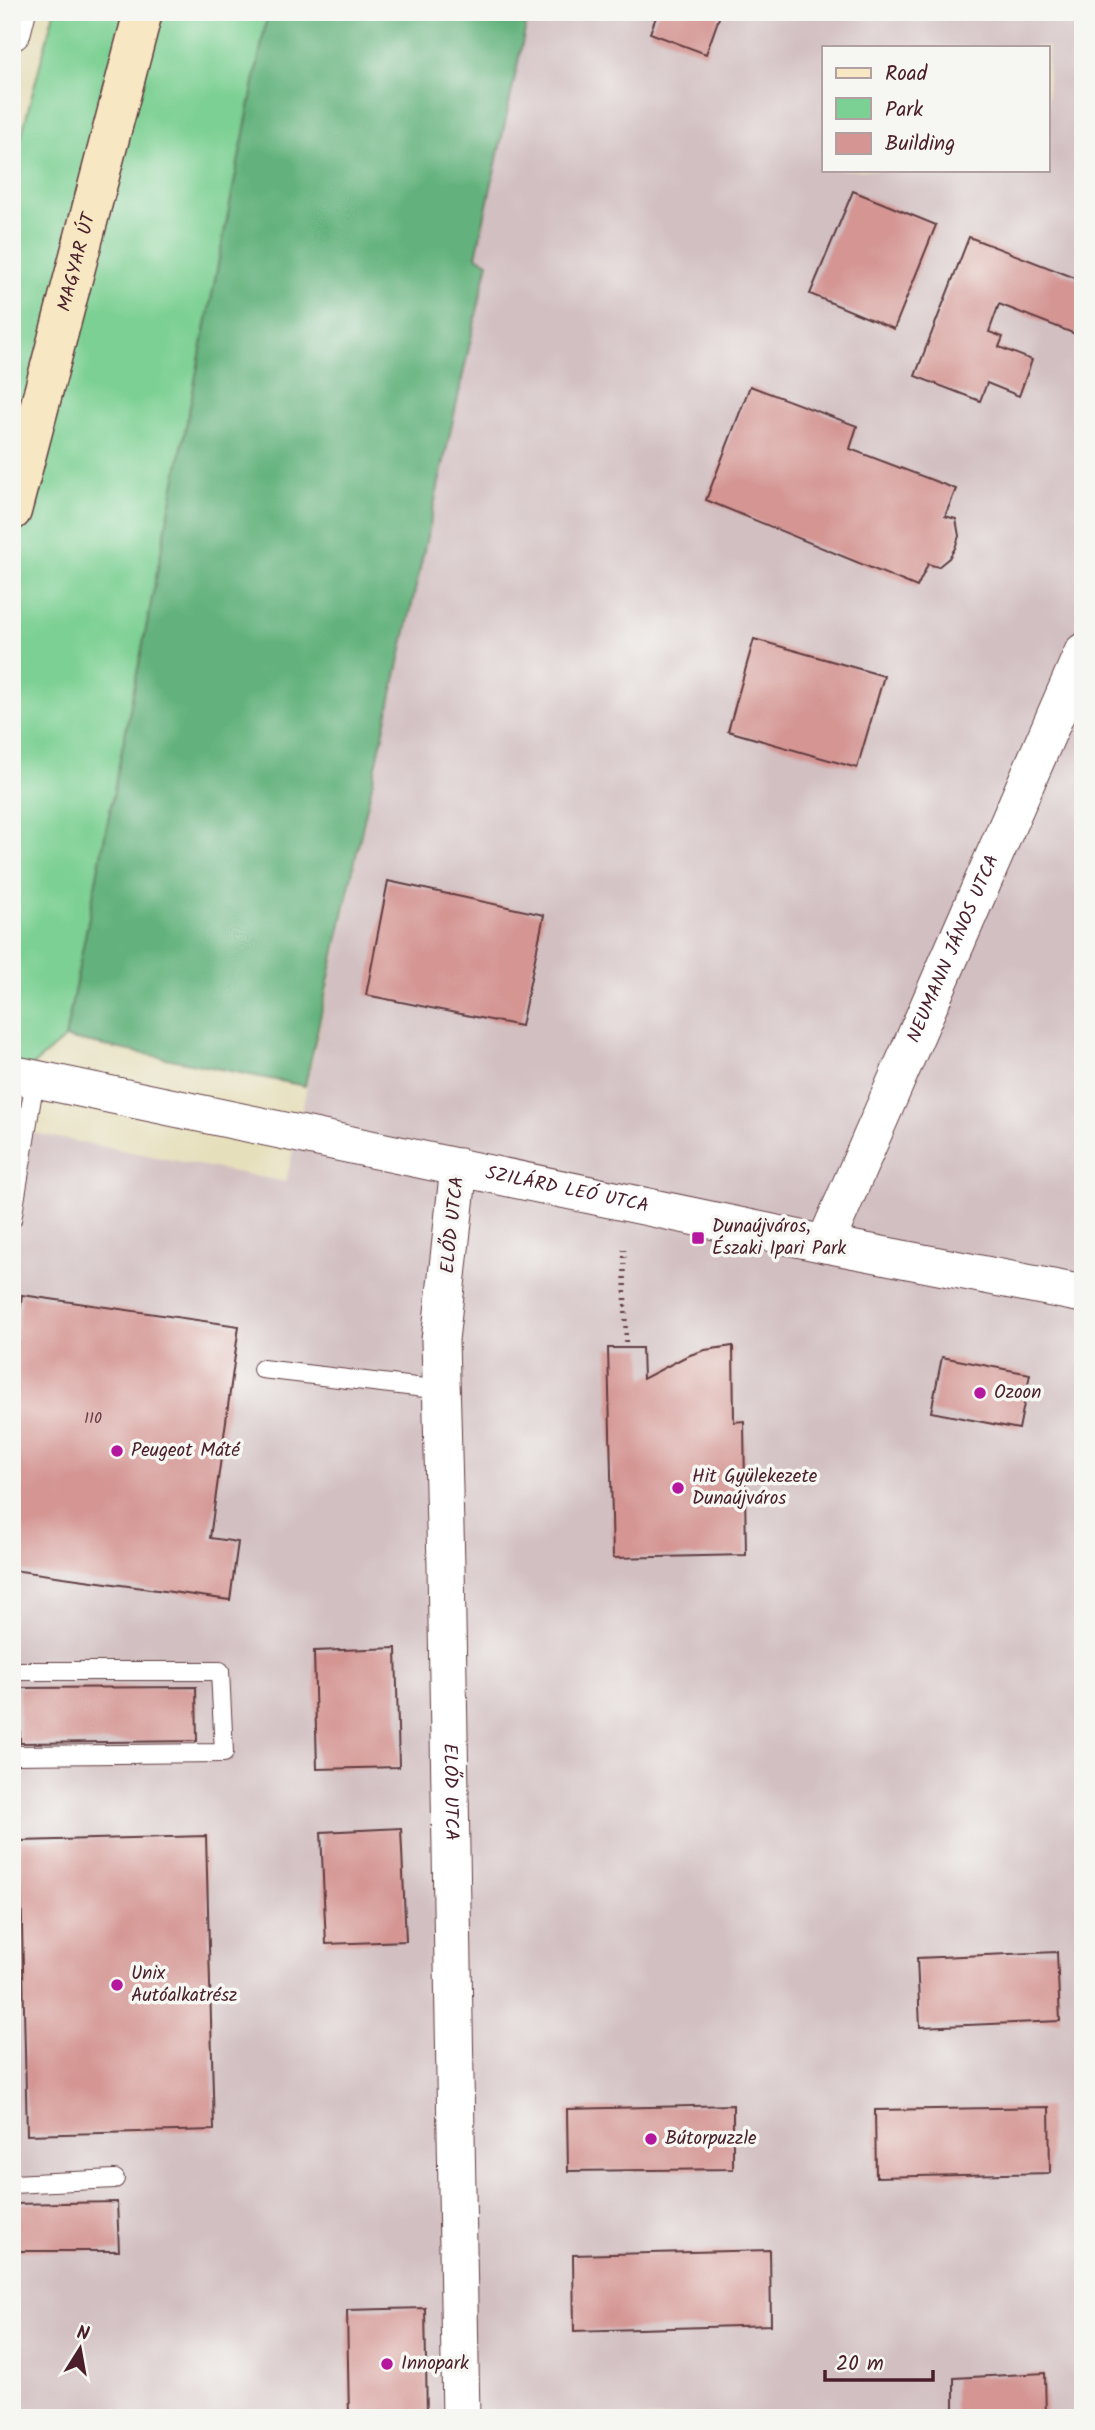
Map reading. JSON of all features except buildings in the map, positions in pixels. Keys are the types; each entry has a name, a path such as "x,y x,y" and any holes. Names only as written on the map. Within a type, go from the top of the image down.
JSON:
{"street":[{"path":"12,32 17,12"},
{"name":"MAGYAR ÚT","path":"12,511 143,12"},
{"name":"NEUMANN JÁNOS UTCA","path":"825,1244 1083,652"},
{"name":"SZILÁRD LEÓ UTCA","path":"23,1076 825,1244 1083,1294"},
{"name":"ELŐD UTCA","path":"459,1167 440,1340 461,2418"}],"lane":[{"path":"12,1220 23,1076"},
{"path":"262,1369 442,1390"},
{"path":"12,1671 220,1671 224,1753 12,1755"},
{"path":"12,2184 115,2179"}],"path":[{"path":"624,1249 626,1348"}],"shaded area":[{"path":"529,12 1083,12 1083,2418 12,2418 12,1129 286,1182 488,263 475,257"}],"green space":[{"path":"54,12 268,12 65,1038 12,1083 12,171"},
{"path":"268,12 529,12 476,256 488,262 305,1086 65,1038"}],"place":[{"name":"Dunaújváros, Északi Ipari Park","path":"698,1238"},
{"name":"Ozoon","path":"980,1393"},
{"name":"Peugeot Máté","path":"117,1451"},
{"name":"Hit Gyülekezete Dunaújváros","path":"678,1488"},
{"name":"Unix Autóalkatrész","path":"117,1985"},
{"name":"Bútorpuzzle","path":"651,2139"},
{"name":"Innopark","path":"387,2364"}]}
